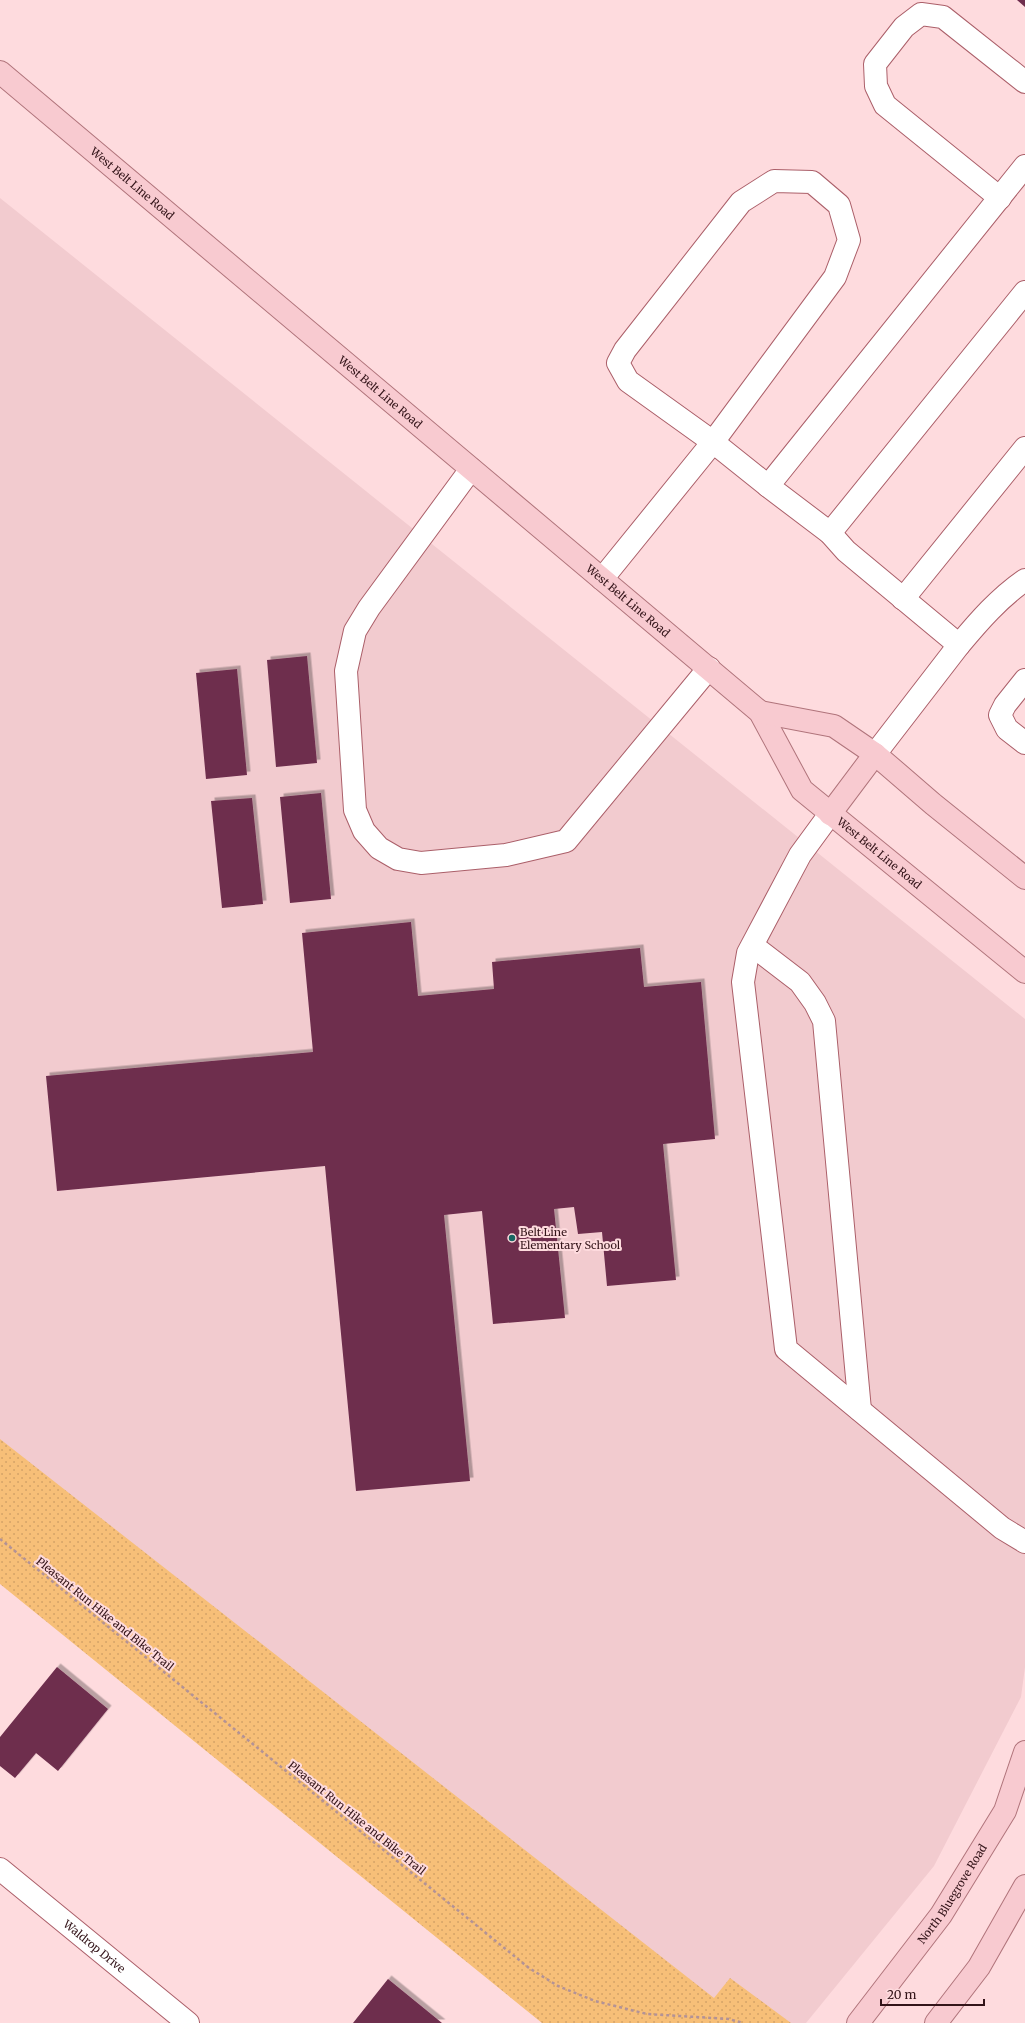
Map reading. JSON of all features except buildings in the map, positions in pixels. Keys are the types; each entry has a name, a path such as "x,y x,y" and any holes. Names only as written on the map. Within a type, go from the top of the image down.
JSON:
{"main road":[{"name":"West Belt Line Road","path":"0,72 760,712 802,790 1025,972"},
{"path":"760,712 834,726 875,754 933,804 1025,878"},
{"path":"830,814 875,754"},
{"name":"North Bluegrove Road","path":"858,2023 941,1915 1005,1811 1025,1752"},
{"path":"936,2023 979,1967 1025,1886"}],"street":[{"path":"1000,198 885,105 876,86 875,64 904,27 921,14 943,17 1025,82"},
{"path":"768,486 1025,166"},
{"path":"602,578 713,442 835,277 849,240 839,205 812,182 774,181 646,345 625,350 618,363 628,381 713,442 830,533 846,551 959,645"},
{"path":"830,533 1025,292"},
{"path":"903,599 1025,448"},
{"path":"472,469 368,608 355,631 346,671 355,810 364,831 379,848 398,859 421,863 506,855 566,840 709,668"},
{"path":"875,754 984,615 1010,591 1025,580"},
{"path":"1025,680 1005,705 1000,716 1007,729 1025,743"},
{"path":"830,814 800,855 748,953 743,982 786,1349 1002,1528 1025,1542"},
{"path":"752,946 800,982 816,1003 824,1021 860,1410"},
{"name":"Waldrop Drive","path":"0,1869 177,2020"}],"path":[{"name":"Pleasant Run Hike and Bike Trail","path":"0,1539 529,1968 558,1986 610,2004 647,2014 729,2019 743,2023"}],"shaded area":[{"name":"Belt Line Elementary School","path":"0,198 1025,1019 1025,1667 1021,1697 934,1866 806,2023 637,2023 0,1507"},
{"path":"0,1439 714,1998 730,1978 791,2023 542,2023 0,1584"}],"place":[{"name":"Belt Line Elementary School","path":"512,1238"}]}
